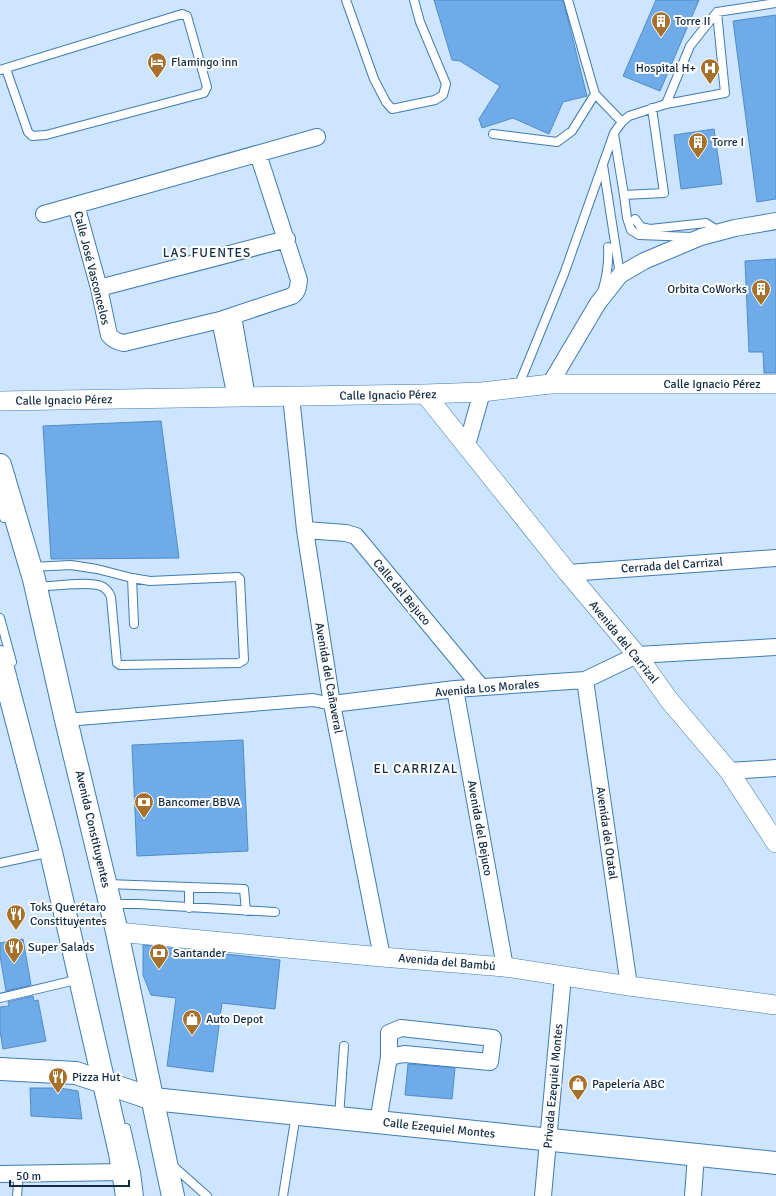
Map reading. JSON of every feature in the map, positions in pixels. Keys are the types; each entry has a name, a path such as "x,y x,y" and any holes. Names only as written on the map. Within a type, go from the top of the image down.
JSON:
{"main road":[{"name":"Avenida Constituyentes","path":"0,465 36,588 117,932 161,1160 173,1196"},
{"path":"7,687 56,850 81,979 113,1085 127,1196"},
{"name":"Calle Ezequiel Montes","path":"0,1069 76,1073 149,1098 776,1163"}],"street":[{"path":"44,214 317,137"},
{"name":"Calle José Vasconcelos","path":"76,205 99,288 109,335 112,339 117,342 131,341 227,318 292,296 296,293 298,287 299,280 258,154"},
{"path":"550,384 598,303 620,275 644,260 701,237 776,221"},
{"path":"99,288 286,239"},
{"path":"227,318 242,398"},
{"name":"Calle Ignacio Pérez","path":"0,401 425,394 482,392 550,384 776,384"},
{"path":"467,445 482,392"},
{"name":"Avenida del Carrizal","path":"425,394 568,573 637,655 669,700 729,771 776,843"},
{"name":"Avenida del Cañaveral","path":"291,396 305,530 332,704 382,957"},
{"name":"Calle del Bejuco","path":"305,530 346,532 356,536 481,687"},
{"name":"Cerrada del Carrizal","path":"568,573 776,558"},
{"path":"637,655 776,647"},
{"name":"Avenida Los Morales","path":"332,704 455,689 585,680 637,655"},
{"name":"Avenida del Otatal","path":"585,680 629,986"},
{"name":"Avenida del Bejuco","path":"455,689 505,967"},
{"path":"66,720 313,700 332,704"},
{"path":"729,771 776,768"},
{"name":"Avenida del Bambú","path":"117,932 505,967 629,986 776,1005"},
{"name":"Privada Ezequiel Montes","path":"543,1196 563,976"},
{"path":"378,1122 389,1057 390,1033 401,1028 493,1038 490,1062 404,1054 389,1057"},
{"path":"693,1196 696,1155"},
{"path":"0,1174 123,1172"}],"lane":[{"path":"346,0 374,79 386,102 392,109 435,100 443,95 446,84 420,22 414,0"},
{"path":"568,0 595,94 622,122"},
{"path":"666,104 690,46 717,12 776,3"},
{"path":"518,388 564,274 614,133 622,122 629,116 666,104 725,93 717,12"},
{"path":"184,14 187,16 207,87 204,93 46,135 32,136 28,132 3,69 184,14"},
{"path":"494,134 557,142 572,131 595,94"},
{"path":"624,195 664,193 652,108"},
{"path":"614,133 627,218 631,230 639,235 701,237"},
{"path":"603,162 620,275"},
{"path":"635,219 641,227 650,229 706,223 721,232"},
{"path":"598,303 607,277 609,258 608,247"},
{"path":"0,504 6,525"},
{"path":"31,567 71,565 97,569 132,578 150,580 238,577 240,579 244,660 239,663 120,665 117,663 111,597 108,590 102,586 93,584 36,588"},
{"path":"132,578 134,624"},
{"path":"0,618 7,687"},
{"path":"50,688 110,933 116,970"},
{"path":"0,863 56,850"},
{"path":"189,887 189,908"},
{"path":"108,894 189,887 244,889 246,911"},
{"path":"108,894 138,904 275,912"},
{"path":"0,998 81,979"},
{"path":"129,1029 149,1098"},
{"path":"339,1118 344,1046"},
{"path":"283,1196 296,1114"},
{"path":"124,1122 136,1172 139,1196"},
{"path":"161,1160 207,1196"},
{"path":"18,1196 19,1173"}],"building":[{"path":"434,0 563,0 587,96 563,102 549,134 513,118 482,128 479,119 500,86 460,61 452,60"},
{"name":"Torre II","path":"656,0 699,0 660,91 623,76"},
{"path":"776,15 776,199 757,202 733,21"},
{"name":"Torre I","path":"714,129 722,184 681,189 674,135"},
{"name":"Orbita CoWorks","path":"776,259 776,373 764,373 763,352 749,352 745,261"},
{"path":"161,421 179,558 51,559 43,426"},
{"path":"243,740 248,851 137,856 132,745"},
{"path":"23,939 31,985 6,991 0,956 0,943"},
{"path":"143,945 280,960 275,1009 222,1003 213,1072 167,1066 176,998 151,995 143,975"},
{"path":"33,996 34,1001 38,1000 46,1041 3,1049 0,1031 0,1007 9,1006 8,1002"},
{"path":"408,1064 455,1068 452,1099 405,1095"},
{"path":"30,1088 60,1088 78,1091 82,1119 31,1116"}],"place":[{"name":"Torre II","path":"661,38"},
{"name":"Flamingo inn","path":"157,79"},
{"name":"Hospital H+","path":"710,85"},
{"name":"Torre I","path":"698,159"},
{"name":"Orbita CoWorks","path":"761,306"},
{"name":"Bancomer BBVA","path":"144,819"},
{"name":"Toks Querétaro Constituyentes","path":"16,931"},
{"name":"Super Salads","path":"14,964"},
{"name":"Santander","path":"159,970"},
{"name":"Auto Depot","path":"192,1036"},
{"name":"Pizza Hut","path":"58,1094"},
{"name":"Papelería ABC","path":"578,1101"}],"district":[{"name":"LAS FUENTES","path":"207,252"},
{"name":"EL CARRIZAL","path":"416,768"}]}
